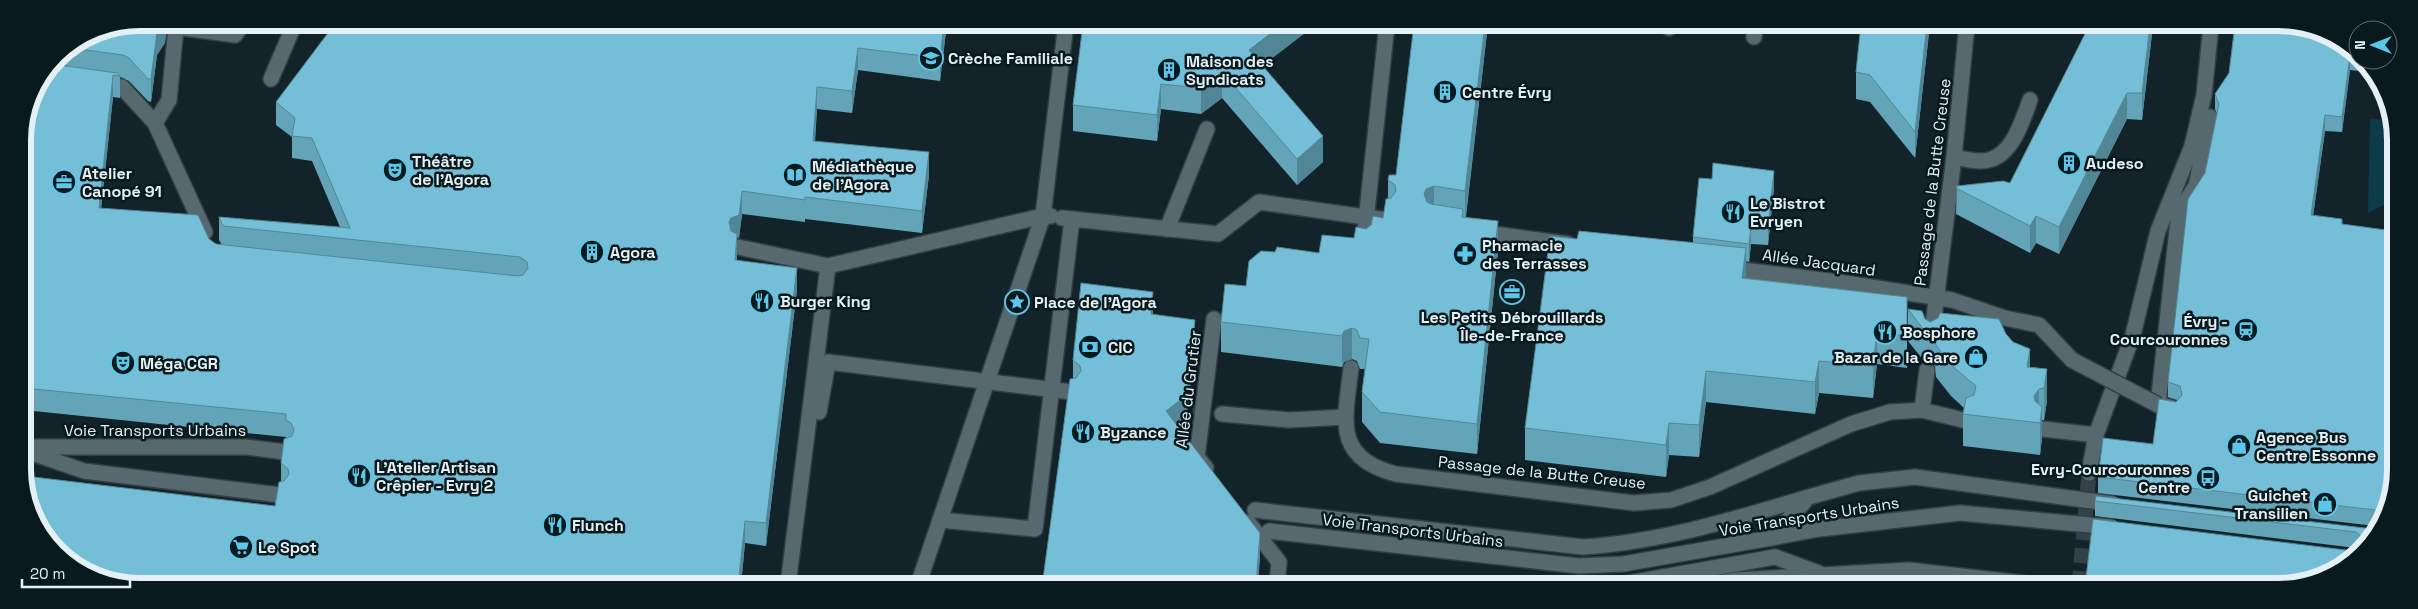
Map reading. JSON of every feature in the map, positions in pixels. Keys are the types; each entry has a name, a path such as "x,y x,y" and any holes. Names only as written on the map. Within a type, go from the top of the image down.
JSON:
{"street":[{"path":"155,122 169,100 176,31"},
{"path":"206,31 235,35 238,31"},
{"path":"271,79 292,31"},
{"path":"940,520 1035,529 1053,390 1057,217 1066,31"},
{"path":"1363,251 1386,31"},
{"name":"Passage de la Butte Creuse","path":"1931,344 1954,157 1966,31"},
{"path":"2089,473 2096,435 2133,335 2158,231 2192,146 2204,95 2210,31"},
{"path":"82,82 122,87 155,122 210,243"},
{"path":"1954,157 1982,161 1999,155 2012,141 2030,100"},
{"name":"Allée Jacquard","path":"1716,267 1846,283 1952,300 2005,318 2039,325 2072,360 2165,406 2179,211 2196,186 2210,117"},
{"path":"1167,229 1208,129"},
{"path":"738,247 828,266 1057,217 1218,234 1260,202 1387,220"},
{"path":"920,578 987,381 1057,217"},
{"path":"1463,230 1578,246"},
{"path":"789,578 828,266"},
{"name":"Allée du Grutier","path":"1214,319 1197,457 1215,480"},
{"path":"818,414 828,362 1072,392"},
{"name":"Passage de la Butte Creuse","path":"1351,368 1345,417 1348,439 1358,456 1376,469 1396,474 1634,502 1671,500 1710,488 1851,424 1890,412 1922,410 1967,421"},
{"path":"1922,410 1927,370"},
{"path":"1222,414 1289,420 1345,417"},
{"path":"2043,429 2096,435"},
{"name":"Voie Transports Urbains","path":"31,449 246,447 285,452"},
{"name":"Voie Transports Urbains","path":"31,451 84,471 280,495"},
{"name":"Voie Transports Urbains","path":"1255,510 1583,547 1623,544 1713,526 1859,483 1914,477 2132,506"},
{"path":"1775,557 1771,538 1809,497"},
{"path":"1238,509 1279,562 1278,578"},
{"name":"Voie Transports Urbains","path":"1269,531 1579,566 1623,564 1819,529 1960,513 2130,529"},
{"path":"1657,578 1775,557 1825,576"},
{"path":"1780,578 1909,570 1978,578"}],"shaded area":[{"path":"2370,119 2385,120 2387,133 2387,203 2368,213"}],"building":[{"path":"158,31 151,79 148,79 129,58 123,55 81,49 105,37 119,33"},
{"name":"Agora","path":"329,31 943,31 940,58 858,48 852,91 817,87 813,141 929,152 922,211 805,197 805,200 742,191 739,215 731,218 729,222 731,231 737,234 735,260 797,268 766,523 745,521 739,578 141,578 119,576 99,569 86,563 63,546 46,523 40,510 33,490 31,477 275,506 279,482 284,481 289,474 288,469 281,463 284,439 292,436 294,430 291,423 286,420 286,414 31,389 31,133 35,112 43,92 61,65 117,73 120,76 113,75 99,208 198,215 209,239 216,244 518,276 523,275 528,268 527,262 520,257 223,226 219,217 350,228 312,138 292,136 295,118 276,102"},
{"name":"Maison des Syndicats","path":"1082,31 1274,31 1249,50 1323,136 1297,159 1222,72 1201,88 1161,84 1157,115 1073,105"},
{"path":"1413,31 1484,31 1465,191 1434,186 1426,189 1424,194 1427,202 1431,204 1463,209 1462,217 1498,221 1477,424 1380,412 1362,392 1369,339 1360,338 1357,330 1352,328 1344,331 1342,336 1221,322 1225,284 1246,286 1249,261 1261,251 1275,252 1277,247 1319,253 1322,235 1354,238 1356,227 1366,229 1371,225 1373,216 1383,218 1386,199 1391,198 1396,191 1395,185 1388,180 1389,175 1396,175"},
{"path":"1860,31 1926,31 1915,132 1870,75 1856,72"},
{"name":"Audeso","path":"2086,31 2149,31 2142,93 2127,93 2059,227 2036,216 2030,226 1956,188 1957,186 2003,181 2010,183"},
{"name":"Évry - Courcouronnes","path":"2234,31 2285,31 2299,33 2326,43 2348,57 2342,117 2325,115 2311,215 2342,219 2342,224 2387,230 2387,476 2385,490 2377,512 2375,510 2098,477 2103,438 2153,444 2159,399 2176,402 2182,395 2180,386 2168,382 2188,199 2205,173 2219,104 2215,94 2229,73"},
{"path":"1713,163 1774,171 1768,228 1751,227 1749,244 1693,237 1699,178 1712,179"},
{"path":"1579,231 1746,248 1742,278 1907,297 1907,336 1877,332 1873,366 1819,361 1815,382 1706,371 1699,425 1669,423 1666,445 1525,428 1550,236 1577,239"},
{"path":"1081,283 1153,292 1151,314 1195,320 1187,395 1166,411 1260,533 1257,578 1043,578 1070,379 1076,378 1081,371 1080,366 1073,360"},
{"path":"1908,309 1922,311 1925,319 1930,322 1938,318 1940,313 1999,319 2006,334 2013,342 2030,349 2027,367 2047,369 2044,388 2039,389 2034,396 2035,401 2042,407 2040,423 1963,414 1966,398 1974,395 1976,386 1951,365 1936,345 1935,334 1929,329 1924,330"},
{"path":"2096,496 2368,528 2362,537 2356,532 2095,501"},
{"path":"2093,519 2350,551 2319,569 2306,574 2285,578 2086,578"}],"tunnel":[{"path":"1170,407 1222,414"},
{"path":"2080,578 2089,473"}],"place":[{"name":"Crèche Familiale","path":"931,58"},
{"name":"Maison des Syndicats","path":"1169,70"},
{"name":"Centre Évry","path":"1445,92"},
{"name":"Audeso","path":"2069,163"},
{"name":"Théâtre de l'Agora","path":"395,170"},
{"name":"Médiathèque de l'Agora","path":"795,175"},
{"name":"Atelier Canopé 91","path":"64,182"},
{"name":"Le Bistrot Evryen","path":"1733,212"},
{"name":"Agora","path":"592,252"},
{"name":"Pharmacie des Terrasses","path":"1465,254"},
{"name":"Les Petits Débrouillards Île-de-France","path":"1512,292"},
{"name":"Burger King","path":"762,301"},
{"name":"Place de l'Agora","path":"1017,302"},
{"name":"Évry - Courcouronnes","path":"2246,330"},
{"name":"Bosphore","path":"1885,332"},
{"name":"CIC","path":"1090,347"},
{"name":"Bazar de la Gare","path":"1976,357"},
{"name":"Méga CGR","path":"123,363"},
{"name":"Byzance","path":"1083,432"},
{"name":"Agence Bus Centre Essonne","path":"2239,446"},
{"name":"L'Atelier Artisan Crêpier - Evry 2","path":"359,476"},
{"name":"Evry-Courcouronnes Centre","path":"2208,478"},
{"name":"Guichet Transilien","path":"2325,504"},
{"name":"Flunch","path":"555,525"},
{"name":"Le Spot","path":"241,547"}]}
